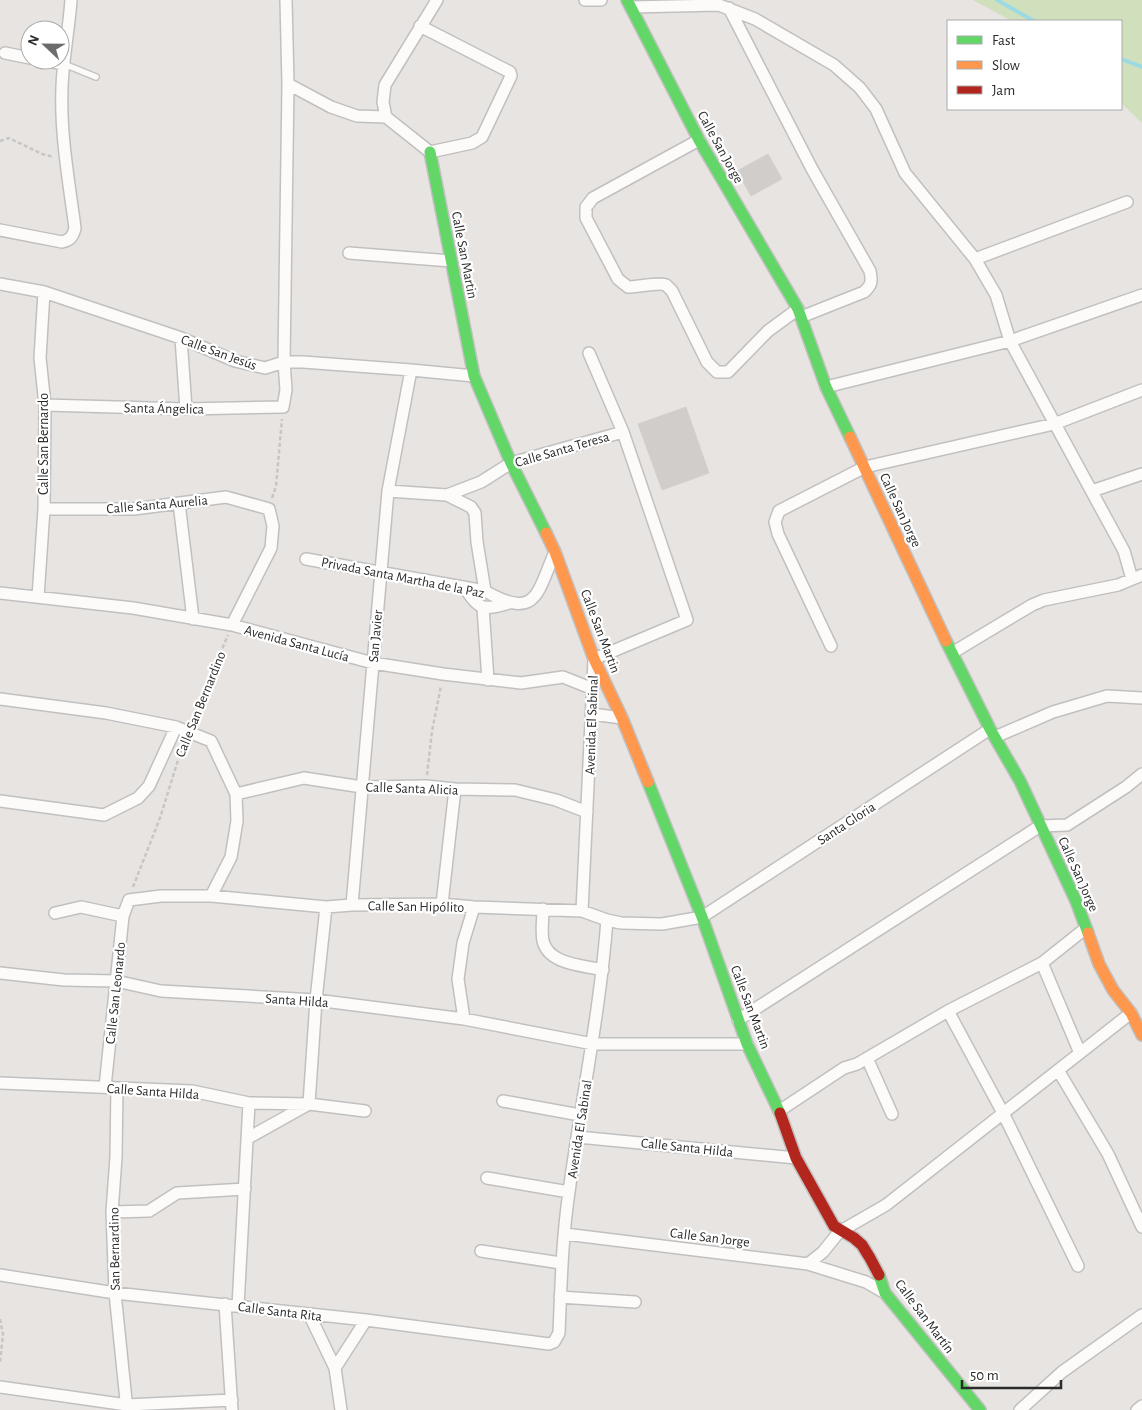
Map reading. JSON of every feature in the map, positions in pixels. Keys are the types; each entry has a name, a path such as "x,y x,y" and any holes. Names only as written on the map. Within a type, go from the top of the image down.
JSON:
{"street":[{"path":"69,20 71,0"},
{"path":"283,407 286,390 284,362 288,84 286,0"},
{"path":"420,26 510,72 511,76 482,137 472,143 430,152 386,116 383,102 385,85 420,26 437,0"},
{"path":"585,0 600,0"},
{"path":"629,4 719,5 729,8 755,18 834,65 860,88 876,109 906,172 975,259 996,295 1010,341 1137,577 1118,585 1044,600 1032,605 952,653"},
{"name":"Calle San Jorge","path":"629,4 699,140 800,313 826,387 952,653 1020,781 1076,901 1099,964 1113,990 1131,1013 1142,1035"},
{"path":"699,140 593,198 586,207 586,218 618,278 628,287 643,287 657,283 665,285 672,291 707,362 717,372 728,372 768,331 800,313 864,292 870,287 872,280 870,271 812,169 729,8"},
{"path":"5,53 20,56"},
{"path":"0,230 62,242 70,240 74,234 75,228 62,116 64,70"},
{"path":"288,84 331,107 357,116 386,116"},
{"name":"Calle San Martin","path":"430,152 474,376 511,463 555,552 594,659 622,718 702,917 747,1044 780,1111"},
{"path":"975,259 1127,202"},
{"path":"349,253 451,261"},
{"name":"Calle San Jesús","path":"0,284 44,292 181,338 235,361 265,368 284,362 303,362 474,376"},
{"name":"Calle San Bernardo","path":"38,597 44,509 45,405 40,358 44,292"},
{"path":"826,387 1010,341 1142,296"},
{"path":"181,338 186,409"},
{"path":"589,353 623,432 688,620 594,659"},
{"name":"San Javier","path":"352,904 388,491 411,370"},
{"path":"831,646 778,534 775,522 779,511 865,467 1054,424 1142,390"},
{"name":"Santa Ángelica","path":"45,405 186,409 283,407"},
{"name":"Calle Santa Teresa","path":"388,491 447,495 481,482 511,463 623,432"},
{"path":"1092,491 1142,474"},
{"path":"447,495 471,507 475,512 477,542 485,591"},
{"name":"Calle Santa Aurelia","path":"44,509 134,509 226,497 269,509"},
{"path":"179,503 193,619"},
{"path":"232,625 271,548 273,526 269,509"},
{"path":"464,587 474,601 483,608 494,608 509,603 518,604 530,600 538,595 555,552"},
{"name":"Privada Santa Martha de la Paz","path":"306,559 485,591 509,603"},
{"name":"Avenida Santa Lucía","path":"0,593 133,608 232,625 373,663 520,683 563,678 593,688"},
{"path":"483,608 488,680"},
{"name":"Avenida El Sabinal","path":"582,911 594,659"},
{"name":"Santa Gloria","path":"702,917 993,733 1107,696 1142,698"},
{"path":"0,699 106,713 182,729 210,741 236,794 237,821 231,857 211,896"},
{"path":"592,714 622,718"},
{"path":"0,801 104,815 138,798 149,786 182,729"},
{"path":"738,1020 1040,826 1067,825 1126,787 1142,774"},
{"name":"Calle Santa Alicia","path":"236,794 304,778 362,787 426,786 455,789 515,790 556,800 588,812"},
{"path":"442,904 455,789"},
{"name":"Calle San Hipólito","path":"128,900 161,896 211,896 326,907 352,904 442,904 582,911 621,923 662,924 702,917"},
{"name":"Calle San Leonardo","path":"111,1087 116,981 123,916 128,900"},
{"path":"55,913 81,907 123,916"},
{"path":"248,1138 309,1104 316,1000 326,907"},
{"path":"464,1019 458,979 463,943 474,907"},
{"path":"543,909 542,939 549,953 557,959 603,970"},
{"name":"Avenida El Sabinal","path":"557,1338 564,1234 569,1192 593,1044 603,970 607,920"},
{"path":"780,1111 844,1068 857,1064 948,1011 1042,963 1086,928"},
{"path":"1042,963 1080,1053"},
{"name":"Santa Hilda","path":"0,973 64,980 116,981 161,991 316,1000 464,1019 593,1044 747,1044"},
{"path":"948,1011 1003,1112 1078,1266"},
{"path":"808,1264 823,1252 839,1232 886,1205 1131,1013"},
{"path":"867,1058 892,1114"},
{"path":"1058,1070 1108,1154 1142,1227"},
{"name":"Calle Santa Hilda","path":"0,1083 192,1091 249,1103 309,1104 365,1111"},
{"name":"San Bernardino","path":"111,1087 116,1157 112,1212 115,1293 127,1408"},
{"path":"503,1101 580,1115"},
{"path":"238,1306 249,1103"},
{"name":"Calle San Martín","path":"780,1111 796,1158 834,1226 839,1232 850,1235 861,1244 880,1279 885,1293 980,1410"},
{"name":"Calle Santa Hilda","path":"578,1136 796,1158"},
{"path":"488,1178 569,1192"},
{"path":"112,1212 149,1211 177,1193 245,1188"},
{"name":"Calle San Jorge","path":"564,1234 808,1264 866,1282 885,1293"},
{"path":"482,1251 562,1263"},
{"name":"Calle Santa Rita","path":"0,1275 115,1293 366,1320 549,1344 557,1338"},
{"path":"560,1297 635,1302"},
{"path":"0,1387 127,1408 232,1405 225,1304"},
{"path":"309,1314 335,1368 341,1410"},
{"path":"1020,1410 1062,1372 1142,1315"},
{"path":"335,1368 366,1320"},
{"path":"1137,1410 1142,1406"}],"lane":[{"path":"70,66 96,77"}],"path":[{"path":"0,141 9,138 42,154 66,160"},
{"path":"269,509 276,486 283,407"},
{"name":"Calle San Bernardino","path":"128,900 160,818 182,729 232,625"},
{"path":"426,786 432,731 443,674"},
{"path":"0,1318 3,1334 0,1363"}],"green space":[{"path":"973,0 1142,0 1142,123 1122,104 1122,20 1010,20"}],"building":[{"path":"768,154 782,179 751,196 737,171"},
{"path":"686,407 709,473 662,490 638,424"}],"waterway":[{"path":"997,0 1032,20"},
{"path":"1122,59 1142,67"}],"traffic: fast":[{"path":"627,0 699,140 798,309 826,387 850,437"},
{"path":"430,152 474,376 511,463 546,533"},
{"path":"946,641 990,729 1020,781 1076,901 1088,933"},
{"path":"648,782 702,917 747,1044 780,1113"},
{"path":"879,1275 885,1293 980,1410"}],"traffic: slow":[{"path":"850,437 946,641"},
{"path":"546,533 555,552 594,659 622,718 648,782"},
{"path":"1088,933 1099,964 1113,990 1131,1013 1142,1035"}],"traffic: jam":[{"path":"780,1113 796,1158 834,1226 862,1245 879,1275"}]}
